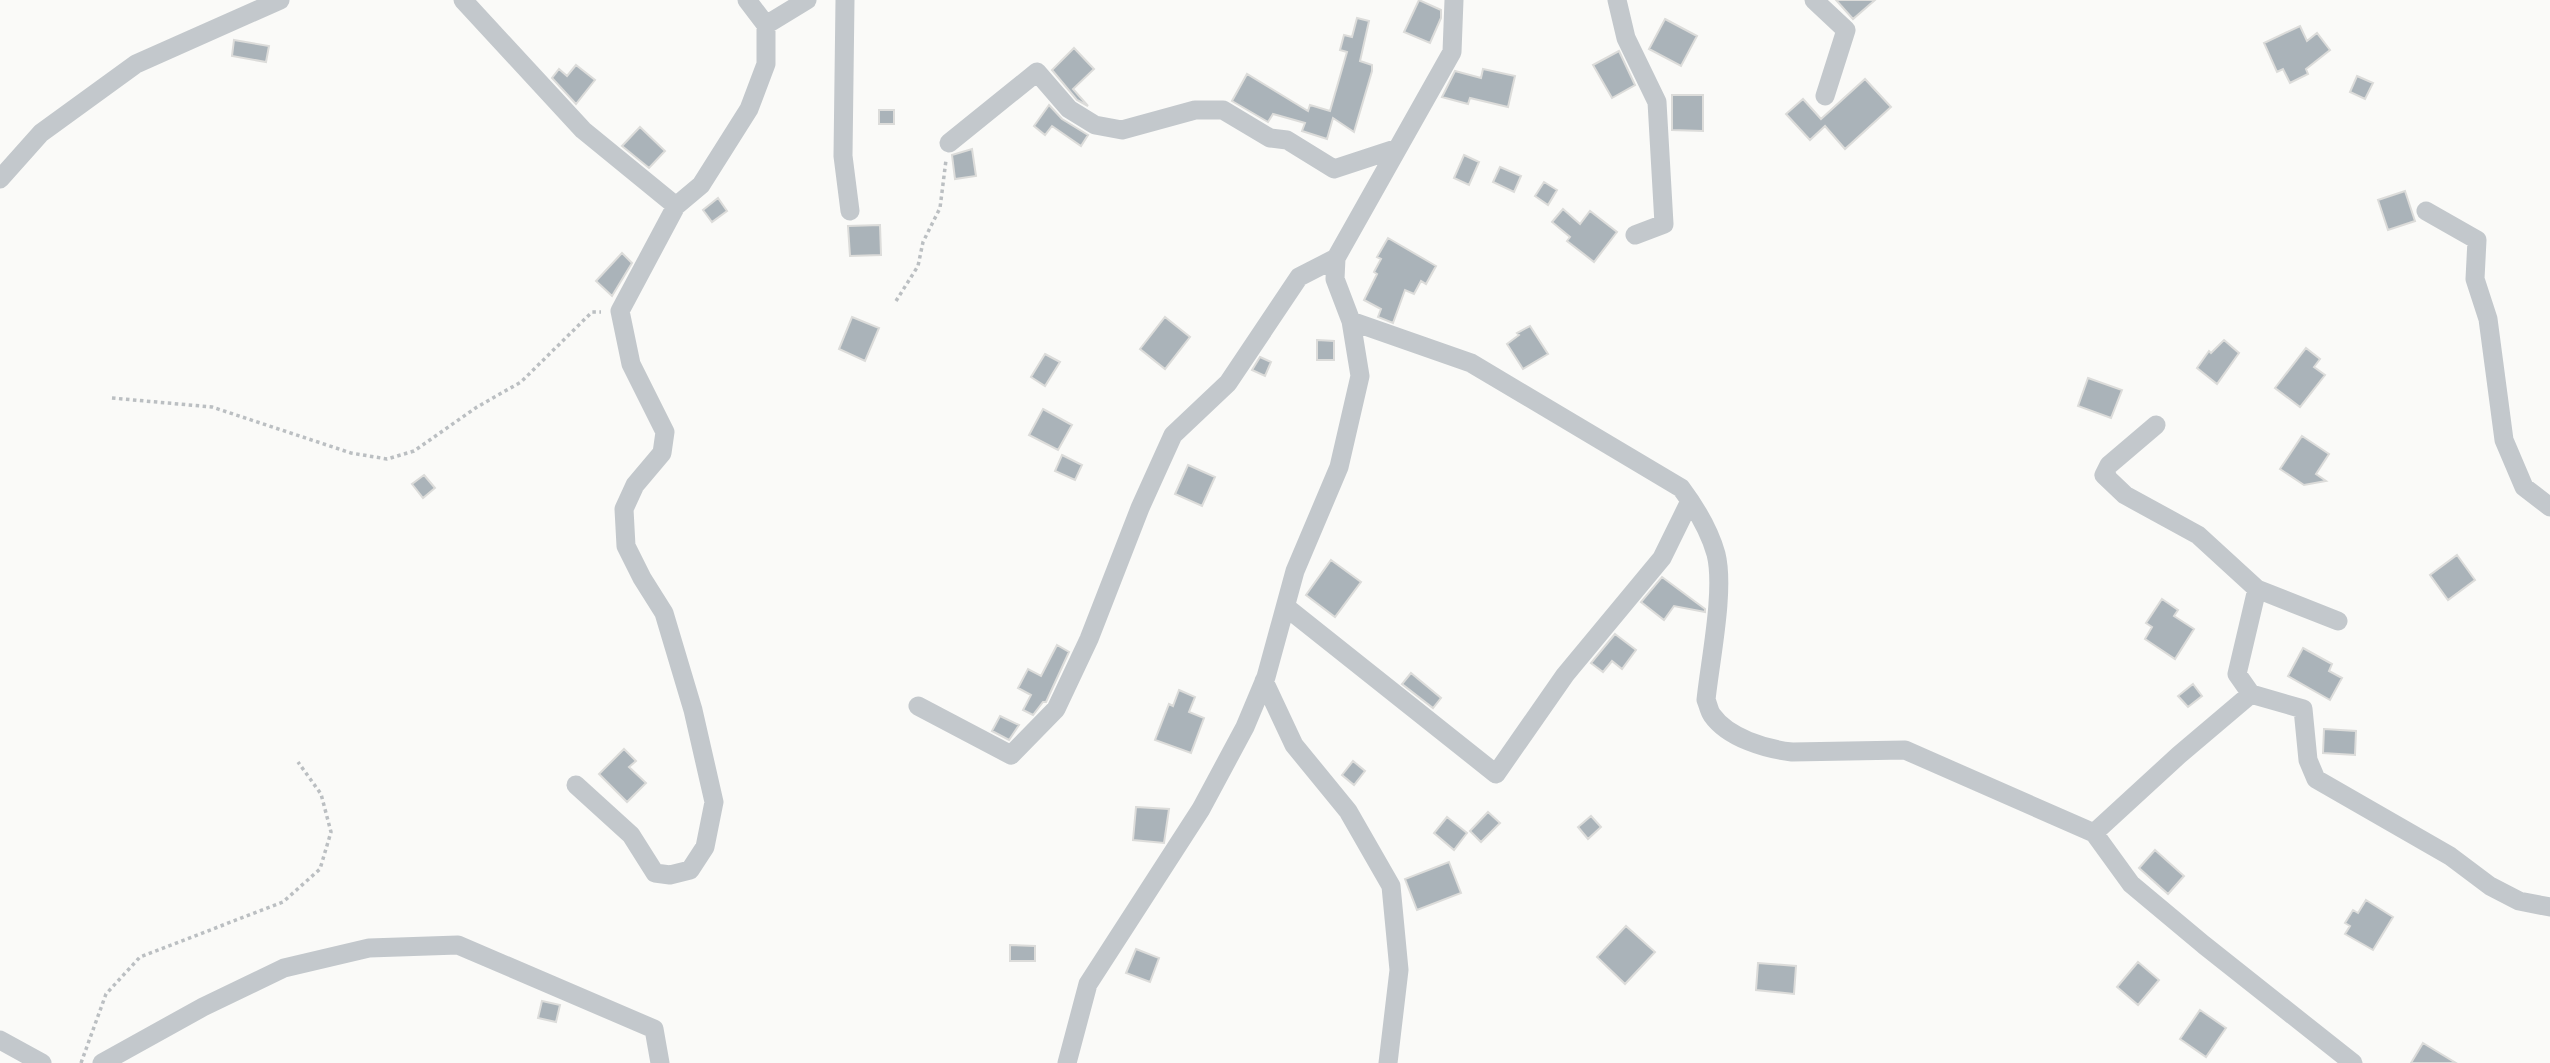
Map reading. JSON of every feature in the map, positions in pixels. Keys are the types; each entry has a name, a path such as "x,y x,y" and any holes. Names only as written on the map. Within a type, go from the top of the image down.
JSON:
{"street":[{"path":"0,179 41,133 136,64 280,0"},
{"path":"463,0 583,130 676,205"},
{"path":"576,785 631,835 655,873 670,876 690,870 705,847 714,802 693,710 664,613 626,546 624,509 635,485 662,453 665,432 631,364 620,311 676,205 701,185 750,109 766,64 766,25 747,0"},
{"path":"766,25 807,0"},
{"path":"845,0 843,156 850,211"},
{"path":"1067,1063 1088,984 1201,809 1245,726 1265,681 1295,571 1339,467 1360,376 1351,321 1335,279 1336,258 1452,52 1454,0"},
{"path":"1617,0 1626,38 1657,102 1664,224 1635,235"},
{"path":"1814,0 1846,30 1825,96"},
{"path":"949,143 1037,72 1069,109 1095,125 1122,130 1195,110 1223,110 1270,138 1287,140 1334,169 1398,148"},
{"path":"2426,211 2477,240 2475,279 2488,319 2504,440 2524,487 2550,507"},
{"path":"918,706 1011,755 1056,709 1089,639 1140,508 1173,435 1228,383 1298,277 1336,258"},
{"path":"1351,321 1471,363 1681,488 1700,514 1716,555 1718,586 1706,700 1711,715 1728,731 1775,750 1792,752 1905,750 2094,833 2131,884 2204,946 2353,1063"},
{"path":"2156,425 2109,465 2104,475 2125,495 2198,535 2257,589 2338,621"},
{"path":"1286,607 1496,774 1565,675 1662,558 1690,501"},
{"path":"2257,589 2237,674 2251,694 2302,709 2308,760 2316,779 2450,856 2490,886 2519,901 2550,907"},
{"path":"1265,681 1294,745 1348,811 1391,886 1399,970 1388,1063"},
{"path":"2094,833 2251,694"},
{"path":"102,1063 203,1007 284,968 369,948 458,945 654,1029 660,1063"},
{"path":"0,1040 42,1063"}],"path":[{"path":"896,300 918,266 923,242 940,208 949,143"},
{"path":"112,398 212,407 351,453 387,459 414,452 477,407 521,382 592,312 620,311"},
{"path":"81,1063 106,994 140,957 283,902 320,869 331,832 321,794 298,762"}],"building":[{"path":"1419,0 1441,10 1441,18 1430,43 1404,32"},
{"path":"1836,0 1875,0 1853,19"},
{"path":"1357,18 1369,21 1360,61 1372,65 1372,71 1354,132 1333,118 1327,139 1302,131 1305,123 1273,114 1268,122 1232,101 1247,74 1308,111 1310,105 1330,111 1347,52 1340,50 1344,35 1352,37"},
{"path":"1665,19 1697,36 1681,66 1649,49"},
{"path":"2300,26 2307,41 2317,33 2330,50 2306,69 2308,74 2290,83 2283,69 2277,72 2264,43"},
{"path":"234,40 269,46 266,62 232,56"},
{"path":"1074,48 1094,69 1073,89 1088,106 1077,100 1052,70"},
{"path":"1619,51 1635,85 1612,98 1593,65"},
{"path":"576,65 595,80 576,104 552,78 559,69 567,76"},
{"path":"1483,69 1515,76 1508,107 1470,98 1468,104 1442,97 1455,71 1481,78"},
{"path":"2357,76 2373,83 2365,99 2350,92"},
{"path":"1865,79 1891,107 1845,149 1825,126 1810,140 1786,114 1803,99 1821,119"},
{"path":"1672,95 1703,95 1703,131 1672,130"},
{"path":"1049,105 1062,119 1088,135 1081,146 1052,126 1045,135 1034,126"},
{"path":"879,110 894,110 894,124 879,124"},
{"path":"640,127 665,151 649,168 622,146"},
{"path":"972,149 976,176 955,179 952,155"},
{"path":"1464,155 1479,162 1469,185 1454,178"},
{"path":"1500,167 1521,176 1514,192 1493,182"},
{"path":"1544,182 1557,190 1548,205 1535,196"},
{"path":"2405,191 2415,221 2388,230 2378,200"},
{"path":"718,198 727,211 712,222 703,210"},
{"path":"1563,209 1580,224 1590,211 1617,232 1594,262 1567,241 1570,237 1552,222"},
{"path":"880,225 881,255 850,256 848,226"},
{"path":"1388,238 1436,266 1426,284 1421,281 1414,294 1405,290 1393,323 1378,317 1381,309 1364,300 1377,274 1374,272 1381,259 1377,257"},
{"path":"622,253 632,263 612,296 596,281"},
{"path":"852,317 879,328 865,361 839,349"},
{"path":"1165,317 1190,337 1165,369 1140,349"},
{"path":"1530,326 1548,354 1523,369 1507,344 1519,335 1517,333"},
{"path":"1317,340 1334,341 1334,360 1317,360"},
{"path":"2224,340 2239,353 2217,384 2197,368 2209,351 2211,353"},
{"path":"2306,348 2320,359 2314,367 2325,375 2300,407 2275,388"},
{"path":"1045,354 1060,362 1045,386 1031,377"},
{"path":"1260,357 1271,362 1265,376 1252,370"},
{"path":"2088,378 2122,390 2111,418 2078,406"},
{"path":"1043,409 1072,425 1058,450 1029,435"},
{"path":"2302,436 2329,454 2316,474 2326,481 2304,485 2280,469"},
{"path":"1062,455 1082,465 1075,480 1055,471"},
{"path":"1188,465 1215,477 1202,506 1175,494"},
{"path":"424,475 435,488 423,498 412,484"},
{"path":"2457,555 2475,580 2448,600 2430,575"},
{"path":"1331,560 1361,582 1335,617 1306,595"},
{"path":"1662,577 1705,609 1705,612 1674,606 1664,620 1641,602"},
{"path":"2162,599 2178,610 2174,616 2194,629 2175,659 2145,639 2152,627 2146,623"},
{"path":"1615,634 1636,650 1622,669 1612,661 1603,672 1591,663"},
{"path":"1057,645 1069,652 1046,702 1043,702 1033,715 1023,710 1031,695 1018,688 1028,669 1041,676"},
{"path":"2303,648 2332,664 2329,671 2342,678 2330,700 2288,676"},
{"path":"1411,673 1441,698 1433,708 1402,684"},
{"path":"2193,684 2202,696 2188,707 2178,696"},
{"path":"1179,690 1195,697 1189,712 1204,718 1191,753 1155,740 1169,704 1173,706"},
{"path":"1000,716 1019,725 1009,740 992,731"},
{"path":"2324,729 2356,731 2355,755 2323,753"},
{"path":"624,749 636,761 629,767 646,783 627,802 599,774"},
{"path":"1353,761 1365,771 1354,785 1342,775"},
{"path":"1136,807 1169,809 1164,843 1133,840"},
{"path":"1488,812 1500,823 1481,842 1470,831"},
{"path":"1591,816 1601,827 1588,839 1578,827"},
{"path":"1447,817 1467,833 1454,850 1434,833"},
{"path":"2155,850 2184,876 2168,894 2139,868"},
{"path":"1449,862 1461,893 1417,910 1405,879"},
{"path":"2366,900 2393,917 2373,950 2345,934 2350,926 2345,923 2353,910 2358,913"},
{"path":"1626,926 1655,952 1625,984 1597,957"},
{"path":"1010,945 1035,946 1035,961 1010,961"},
{"path":"1136,949 1159,958 1150,982 1126,973"},
{"path":"2138,962 2159,980 2138,1005 2117,987"},
{"path":"1758,963 1796,966 1794,994 1756,990"},
{"path":"542,1001 560,1005 556,1022 538,1018"},
{"path":"2200,1010 2226,1028 2206,1057 2180,1039"},
{"path":"2423,1043 2456,1063 2411,1063"}]}
